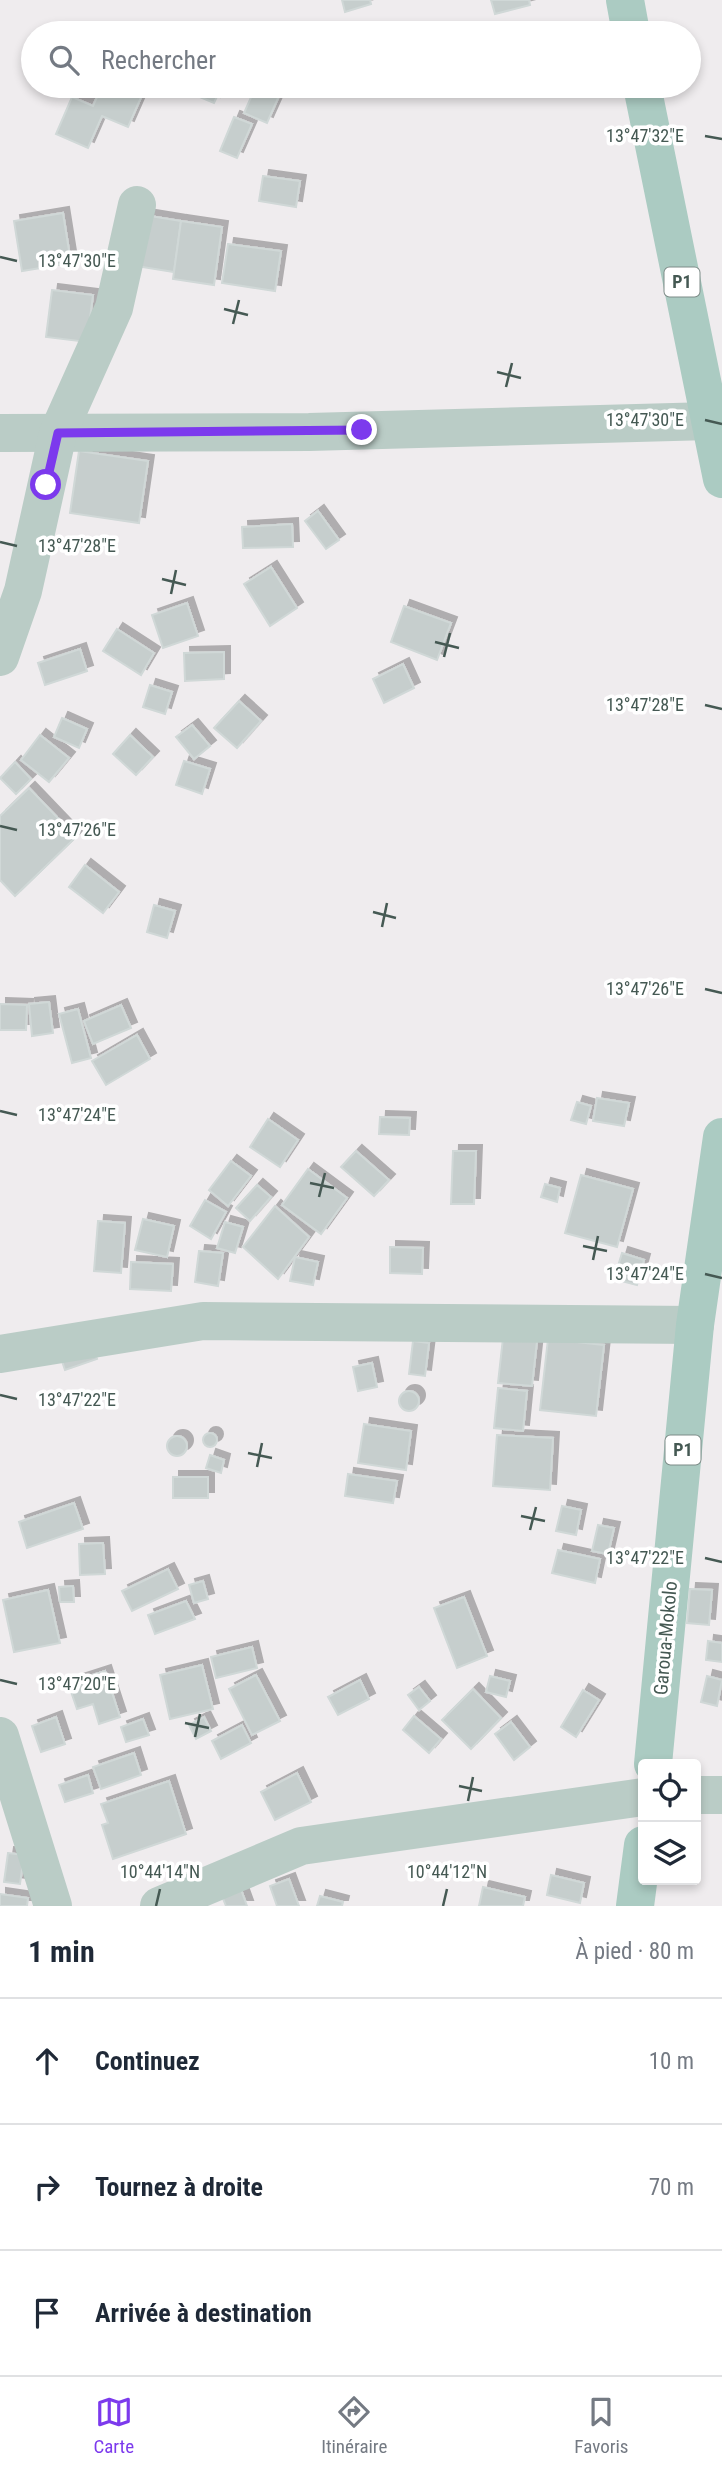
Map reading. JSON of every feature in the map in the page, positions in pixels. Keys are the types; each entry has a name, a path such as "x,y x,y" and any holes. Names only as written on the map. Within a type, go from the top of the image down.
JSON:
{"main road":[{"path":"625,0 629,21"},
{"name":"P1","path":"644,98 722,479"},
{"name":"Garoua-Mokolo","path":"653,1759 695,1325 722,1137"},
{"path":"635,1906 638,1883"}],"street":[{"path":"0,657 23,591 58,433 114,308 137,205"},
{"path":"0,433 309,432 710,421"},
{"path":"0,1354 203,1321 695,1325"},
{"path":"0,1736 53,1906"},
{"path":"701,1795 722,1795"},
{"path":"159,1906 301,1846 638,1798"}],"building":[{"path":"342,0 370,0 371,4 345,12"},
{"path":"491,0 529,0 530,5 495,14"},
{"path":"72,98 93,106 97,98 141,98 128,127 102,116 88,148 56,134"},
{"path":"202,98 216,98 214,103"},
{"path":"251,98 278,98 267,123 244,113"},
{"path":"234,117 252,124 237,158 220,151"},
{"path":"263,176 300,181 296,207 259,201"},
{"path":"63,213 71,263 22,271 14,221"},
{"path":"144,215 181,221 174,272 136,266"},
{"path":"181,221 222,227 214,285 173,279"},
{"path":"228,244 281,251 275,291 222,283"},
{"path":"52,290 93,295 87,342 46,337"},
{"path":"79,451 148,461 139,523 70,513"},
{"path":"318,511 339,540 326,549 305,521"},
{"path":"292,524 293,547 243,548 242,527"},
{"path":"271,567 297,608 270,626 244,584"},
{"path":"187,603 198,636 163,648 152,615"},
{"path":"404,606 451,623 437,660 391,642"},
{"path":"117,629 154,653 141,675 103,651"},
{"path":"80,649 87,671 45,685 38,663"},
{"path":"224,652 224,679 185,681 184,653"},
{"path":"403,664 414,688 384,703 373,679"},
{"path":"150,685 172,692 165,714 143,707"},
{"path":"239,701 261,721 237,748 214,728"},
{"path":"62,718 87,729 79,748 54,737"},
{"path":"192,725 210,746 194,759 176,737"},
{"path":"40,735 69,758 49,782 21,760"},
{"path":"130,735 153,757 136,775 113,754"},
{"path":"184,761 210,769 202,794 176,785"},
{"path":"15,762 31,779 16,794 0,778"},
{"path":"29,788 76,837 15,896 0,880 0,816"},
{"path":"85,865 119,892 103,913 69,887"},
{"path":"154,905 175,911 167,938 147,932"},
{"path":"49,1002 53,1033 32,1036 29,1004"},
{"path":"0,1004 27,1005 26,1030 0,1030"},
{"path":"121,1005 131,1028 93,1044 84,1021"},
{"path":"78,1009 91,1058 72,1063 59,1014"},
{"path":"137,1035 150,1059 106,1085 92,1061"},
{"path":"597,1098 629,1103 624,1126 593,1121"},
{"path":"577,1102 591,1106 586,1124 571,1120"},
{"path":"380,1117 410,1118 409,1135 379,1134"},
{"path":"268,1119 298,1140 280,1167 250,1147"},
{"path":"356,1151 389,1180 374,1196 341,1167"},
{"path":"453,1151 476,1151 474,1204 451,1204"},
{"path":"231,1161 251,1176 228,1206 209,1190"},
{"path":"308,1169 347,1198 321,1234 282,1205"},
{"path":"581,1175 633,1189 617,1247 565,1233"},
{"path":"545,1184 560,1188 557,1202 541,1197"},
{"path":"257,1185 271,1197 250,1221 236,1208"},
{"path":"205,1200 226,1212 211,1239 190,1226"},
{"path":"275,1206 309,1237 278,1279 243,1247"},
{"path":"143,1219 174,1226 167,1257 135,1250"},
{"path":"98,1221 125,1223 121,1273 94,1271"},
{"path":"225,1222 243,1227 235,1253 217,1248"},
{"path":"390,1247 423,1248 422,1274 390,1273"},
{"path":"199,1251 223,1253 218,1286 195,1282"},
{"path":"622,1253 644,1260 637,1285 614,1279"},
{"path":"295,1257 318,1262 313,1285 290,1281"},
{"path":"131,1262 173,1264 171,1291 130,1289"},
{"path":"503,1338 537,1341 532,1386 498,1383"},
{"path":"548,1339 604,1345 596,1416 540,1410"},
{"path":"413,1341 429,1343 425,1376 409,1374"},
{"path":"93,1347 97,1359 65,1370 61,1358"},
{"path":"372,1363 377,1387 358,1391 353,1367"},
{"path":"498,1388 527,1391 523,1431 494,1428"},
{"path":"409,1391 416,1394 419,1401 416,1408 409,1411 402,1408 399,1401 402,1394"},
{"path":"364,1424 411,1431 406,1470 358,1463"},
{"path":"210,1433 215,1435 215,1445 210,1447 205,1445 203,1440 205,1435"},
{"path":"497,1435 553,1438 550,1490 493,1486"},
{"path":"177,1436 184,1439 187,1446 184,1453 177,1456 170,1453 167,1446 170,1439"},
{"path":"210,1455 224,1460 221,1473 206,1468"},
{"path":"348,1474 397,1481 393,1503 345,1496"},
{"path":"173,1477 208,1477 208,1498 173,1498"},
{"path":"74,1503 83,1529 27,1548 19,1522"},
{"path":"562,1506 581,1510 576,1535 556,1531"},
{"path":"598,1525 614,1528 608,1554 592,1551"},
{"path":"103,1543 105,1574 80,1575 79,1544"},
{"path":"558,1550 600,1559 595,1583 552,1573"},
{"path":"168,1569 178,1589 132,1611 122,1591"},
{"path":"203,1581 208,1599 194,1603 189,1585"},
{"path":"73,1586 74,1602 60,1602 59,1587"},
{"path":"690,1589 712,1590 709,1625 687,1623"},
{"path":"48,1590 60,1643 14,1652 3,1600"},
{"path":"464,1597 487,1656 457,1668 434,1608"},
{"path":"186,1601 195,1619 155,1634 148,1615"},
{"path":"708,1641 722,1643 722,1662 706,1660"},
{"path":"252,1647 257,1668 216,1678 211,1657"},
{"path":"202,1665 213,1709 170,1719 160,1675"},
{"path":"105,1671 120,1717 99,1724 93,1704 77,1709 68,1683"},
{"path":"256,1675 280,1721 252,1735 229,1689"},
{"path":"490,1676 510,1681 506,1697 486,1692"},
{"path":"707,1676 722,1680 717,1706 701,1702"},
{"path":"360,1680 369,1699 338,1715 328,1697"},
{"path":"419,1687 430,1701 419,1710 408,1695"},
{"path":"473,1689 501,1718 471,1749 442,1720"},
{"path":"583,1690 599,1700 576,1737 561,1727"},
{"path":"414,1716 441,1739 429,1753 403,1730"},
{"path":"56,1717 65,1744 41,1752 32,1726"},
{"path":"204,1717 211,1731 196,1739 189,1725"},
{"path":"143,1719 149,1735 126,1742 121,1727"},
{"path":"511,1722 530,1747 514,1760 495,1734"},
{"path":"242,1725 251,1743 221,1759 212,1741"},
{"path":"134,1753 141,1775 101,1789 93,1767"},
{"path":"297,1773 311,1802 275,1820 261,1792"},
{"path":"88,1775 93,1793 65,1802 59,1785"},
{"path":"169,1781 186,1834 113,1859 102,1825 108,1823 101,1804"},
{"path":"8,1853 24,1855 20,1884 4,1882"},
{"path":"551,1875 584,1883 580,1903 547,1895"},
{"path":"289,1879 299,1906 277,1906 270,1886"},
{"path":"239,1884 247,1906 226,1906 220,1891"},
{"path":"483,1887 525,1897 523,1906 479,1906"},
{"path":"0,1894 28,1898 27,1906 0,1906"},
{"path":"320,1896 343,1902 342,1906 317,1906"}],"route":[{"path":"46,485 58,433 362,430"}]}
